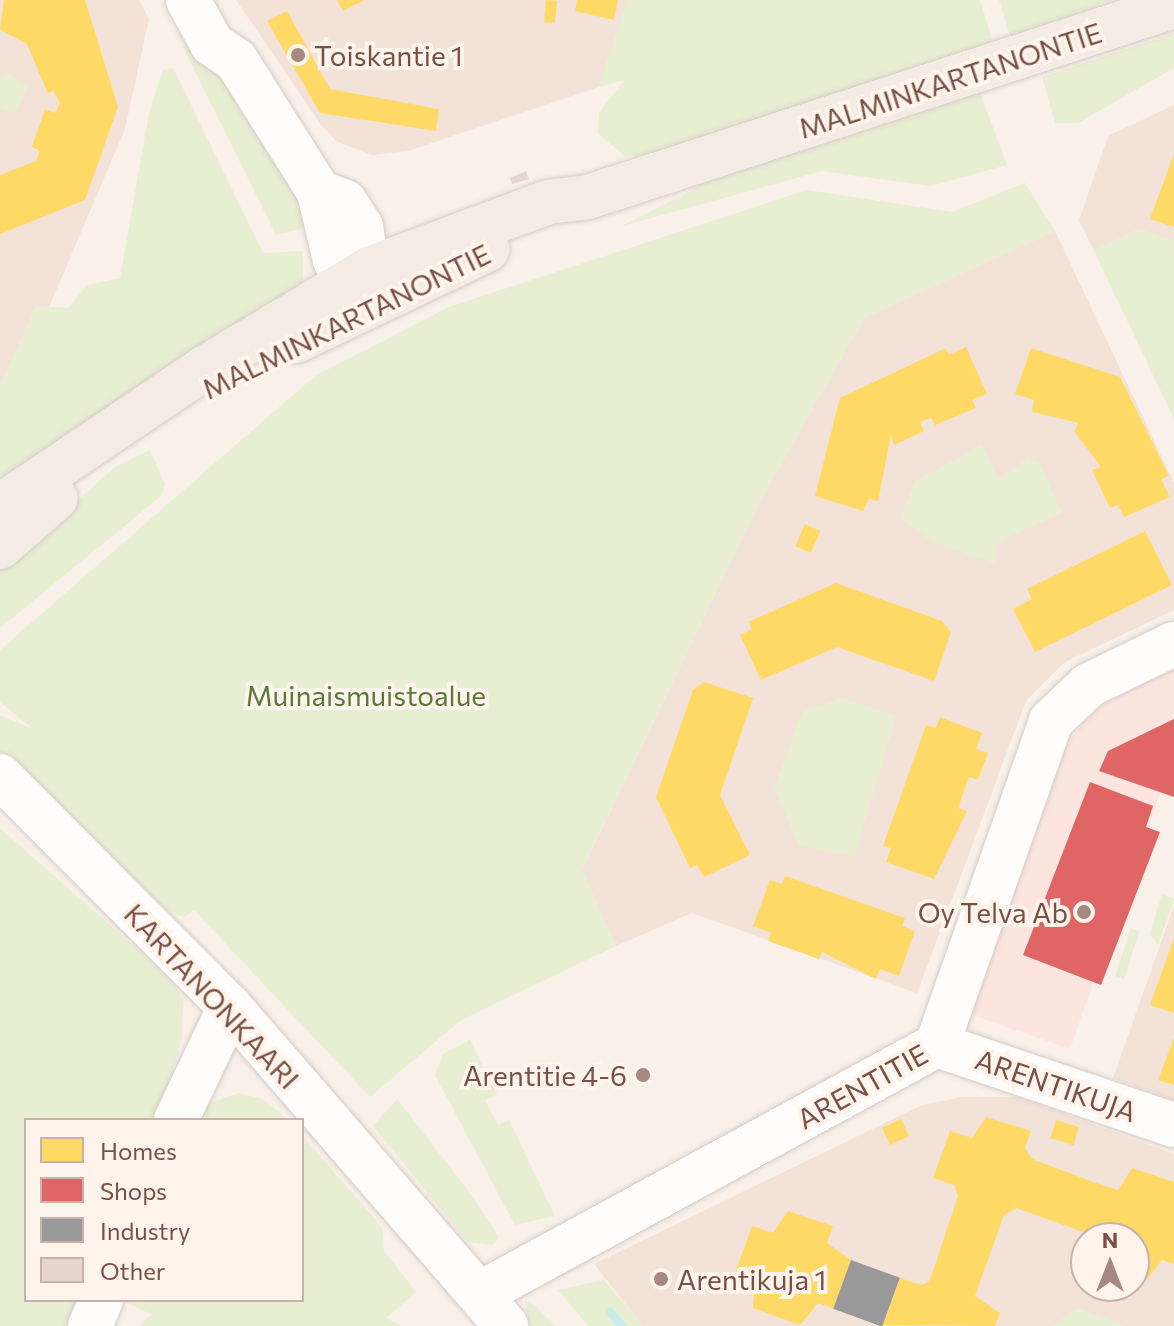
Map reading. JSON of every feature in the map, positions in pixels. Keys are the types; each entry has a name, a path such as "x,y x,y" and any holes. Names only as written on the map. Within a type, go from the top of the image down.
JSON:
{"main road":[{"name":"MALMINKARTANONTIE","path":"0,506 364,284 588,197 1174,6"},
{"name":"MALMINKARTANONTIE","path":"0,547 113,451 364,284"}],"street":[{"path":"188,0 212,44 236,60 319,192 345,202 364,284"},
{"path":"214,0 233,31 236,60"},
{"name":"ARENTITIE","path":"494,1310 937,1045 1051,721 1089,685 1174,644"},
{"name":"KARTANONKAARI","path":"0,776 37,818 230,1007 494,1310"},
{"name":"KARTANONKAARI","path":"0,795 37,818"},
{"path":"177,1118 230,1007"},
{"name":"ARENTIKUJA","path":"937,1045 1174,1125"},
{"path":"90,1326 100,1302"}],"shaded area":[{"path":"0,0 139,0 149,19 125,129 18,380 0,395"},
{"path":"236,0 628,0 599,87 408,151 372,155 336,141 322,126"},
{"path":"1174,105 1174,241 1139,229 1094,251 1079,220 1108,136"},
{"path":"1055,231 1174,483 1174,610 1065,662 1026,701 917,993 692,913 616,946 582,870 759,503 864,318"},
{"path":"1174,667 1174,784 1161,791 1070,1049 966,1013 1059,756 1091,712"},
{"path":"1174,906 1174,1100 1113,1078"},
{"path":"963,1097 1018,1097 1174,1154 1174,1326 643,1326 594,1264 922,1105"}],"green space":[{"path":"628,0 980,0 995,49 679,152 625,156 598,134 599,112 625,80 599,87"},
{"path":"999,0 1113,0 1011,39"},
{"path":"1174,33 1174,68 1078,123 1055,123 1042,77"},
{"path":"195,35 300,204 309,227 276,235 183,47"},
{"path":"173,68 263,253 303,251 303,287 0,485 0,384 36,306 69,308 87,285 120,278 149,113 163,70"},
{"path":"7,73 29,86 14,114 0,108 0,77"},
{"path":"980,93 1007,165 931,186 822,171 622,226 704,184"},
{"name":"Muinaismuistoalue","path":"1025,183 1055,231 864,318 759,503 582,869 616,946 461,1020 370,1097 194,910 183,918 149,897 0,751 0,715 33,729 0,702 0,650 315,376 449,307 807,190 952,212"},
{"path":"1139,229 1174,241 1174,419 1094,251"},
{"path":"982,445 998,479 1028,458 1039,462 1062,513 1000,541 994,563 932,542 900,518 915,481"},
{"path":"150,450 165,484 161,496 0,628 0,570 115,467"},
{"path":"842,698 897,716 854,857 799,845 774,789 802,712"},
{"path":"0,828 172,980 183,1000 182,1039 158,1118 24,1118 24,1302 86,1302 71,1326 0,1326"},
{"path":"1162,894 1174,899 1158,945 1150,934"},
{"path":"1131,928 1140,931 1124,979 1115,977"},
{"path":"470,1040 497,1095 485,1100 498,1125 509,1120 555,1216 515,1225 435,1075 443,1054"},
{"path":"239,1093 263,1099 286,1118 197,1118 210,1103"},
{"path":"397,1099 467,1189 499,1237 493,1245 468,1242 373,1126"},
{"path":"304,1137 382,1227 384,1251 416,1292 386,1318 401,1326 139,1326 151,1314 125,1302 304,1302"},
{"path":"604,1280 643,1326 588,1326 558,1290"},
{"path":"525,1301 535,1305 555,1326 530,1326"},
{"path":"1078,1308 1125,1326 1051,1326"}],"building: Homes":[{"path":"4,0 85,0 118,107 85,200 0,234 0,175 36,161 40,151 32,147 45,109 55,113 60,103 53,90 48,94 27,44 0,30"},
{"path":"337,0 365,0 343,11"},
{"path":"546,0 557,1 555,23 544,22"},
{"path":"577,0 618,0 614,20 575,11"},
{"name":"Toiskantie 1","path":"287,11 330,89 439,109 436,131 320,113 267,21"},
{"path":"1174,154 1174,227 1150,219"},
{"path":"966,347 987,394 972,400 976,408 935,425 931,418 920,422 924,431 894,445 891,435 878,501 869,499 863,511 815,496 840,398 946,348 949,355"},
{"path":"1031,348 1120,377 1169,476 1161,479 1170,497 1124,517 1118,505 1110,508 1092,470 1101,467 1074,431 1079,423 1032,412 1034,400 1015,394"},
{"path":"805,524 821,531 811,553 795,546"},
{"path":"1145,531 1172,585 1035,652 1013,609 1032,599 1027,589"},
{"path":"836,583 942,621 951,632 934,681 837,647 761,680 740,635 752,629 748,622"},
{"path":"704,682 753,698 720,795 750,855 704,877 697,865 690,868 656,797 693,690"},
{"path":"940,717 982,733 976,749 988,753 978,780 969,777 958,808 967,811 934,879 886,862 891,848 883,846 926,725 936,728"},
{"path":"785,876 905,918 902,926 915,931 899,976 880,969 876,979 822,952 819,959 768,941 771,933 753,926 770,880 782,884"},
{"path":"1174,938 1174,1013 1150,1005"},
{"path":"1174,1038 1174,1085 1158,1080"},
{"path":"986,1117 1031,1131 1025,1148 1032,1159 1096,1183 1118,1190 1132,1168 1174,1182 1174,1264 1162,1260 1150,1276 1150,1222 1070,1222 1070,1227 1016,1208 1004,1215 975,1296 1000,1313 995,1326 883,1325 900,1278 922,1285 930,1280 958,1196 954,1185 933,1178 950,1131 972,1138"},
{"path":"901,1119 909,1136 890,1145 882,1128"},
{"path":"1056,1120 1079,1127 1073,1145 1050,1138"},
{"path":"788,1211 833,1226 827,1243 851,1260 834,1309 818,1303 800,1325 753,1308 755,1280 735,1273 752,1226 773,1233"}],"building: Shops":[{"path":"1174,719 1174,797 1099,771 1108,751"},
{"path":"1090,782 1153,806 1146,827 1160,832 1101,985 1023,955"}],"building: Industry":[{"path":"851,1260 900,1278 882,1326 833,1309"}],"building: Other":[{"path":"526,171 529,179 512,184 510,178"}],"waterway":[{"path":"609,1311 622,1326"}],"place":[{"name":"Toiskantie 1","path":"298,55"},
{"name":"Oy Telva Ab","path":"1084,912"},
{"name":"Arentitie 4-6","path":"643,1075"},
{"name":"Arentikuja 1","path":"661,1279"}]}
